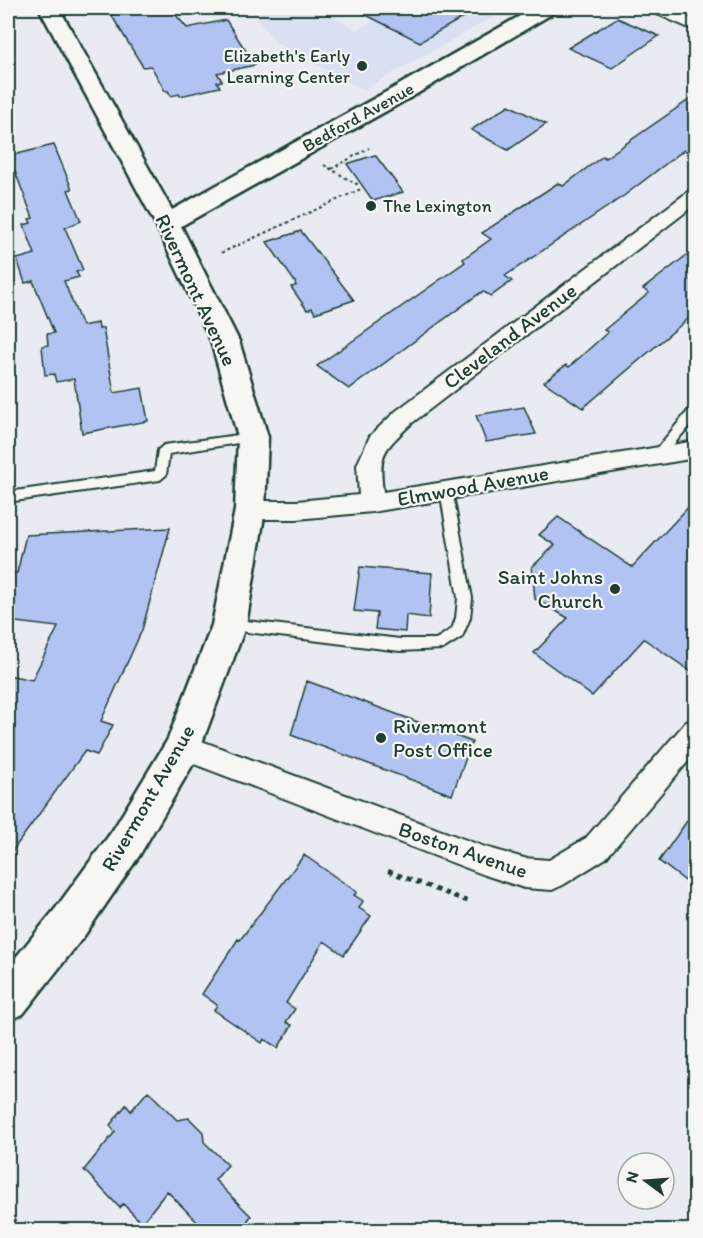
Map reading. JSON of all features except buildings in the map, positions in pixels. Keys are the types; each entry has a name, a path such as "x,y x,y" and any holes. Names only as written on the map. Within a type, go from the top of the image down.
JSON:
{"main road":[{"name":"Rivermont Avenue","path":"8,999 70,922 126,843 183,747 229,625 250,510 253,437 225,341 167,224 49,8"},
{"name":"Bedford Avenue","path":"167,224 548,8"}],"street":[{"path":"655,8 696,26"},
{"name":"Cleveland Avenue","path":"372,503 368,465 378,442 384,435 404,417 696,195"},
{"name":"Elmwood Avenue","path":"250,510 297,510 372,503 696,449"},
{"name":"Boston Avenue","path":"183,747 485,861 524,873 552,875 596,848 696,731"}],"lane":[{"path":"658,455 696,409"},
{"path":"8,497 160,475 164,450 253,437"},
{"path":"229,625 400,645 438,645 457,633 463,618 465,598 446,490"}],"path":[{"path":"330,169 369,148"},
{"path":"321,164 356,184 359,183"},
{"path":"221,253 363,188"},
{"path":"388,871 472,903"}],"shaded area":[{"name":"Elizabeth's Early Learning Center","path":"250,8 351,8 335,18 357,30 376,19 468,14 475,18 493,8 509,8 363,90 275,42"}],"place":[{"name":"Elizabeth's Early Learning Center","path":"362,66"},
{"name":"The Lexington","path":"371,206"},
{"name":"Saint Johns Church","path":"615,589"},
{"name":"Rivermont Post Office","path":"381,738"}]}
